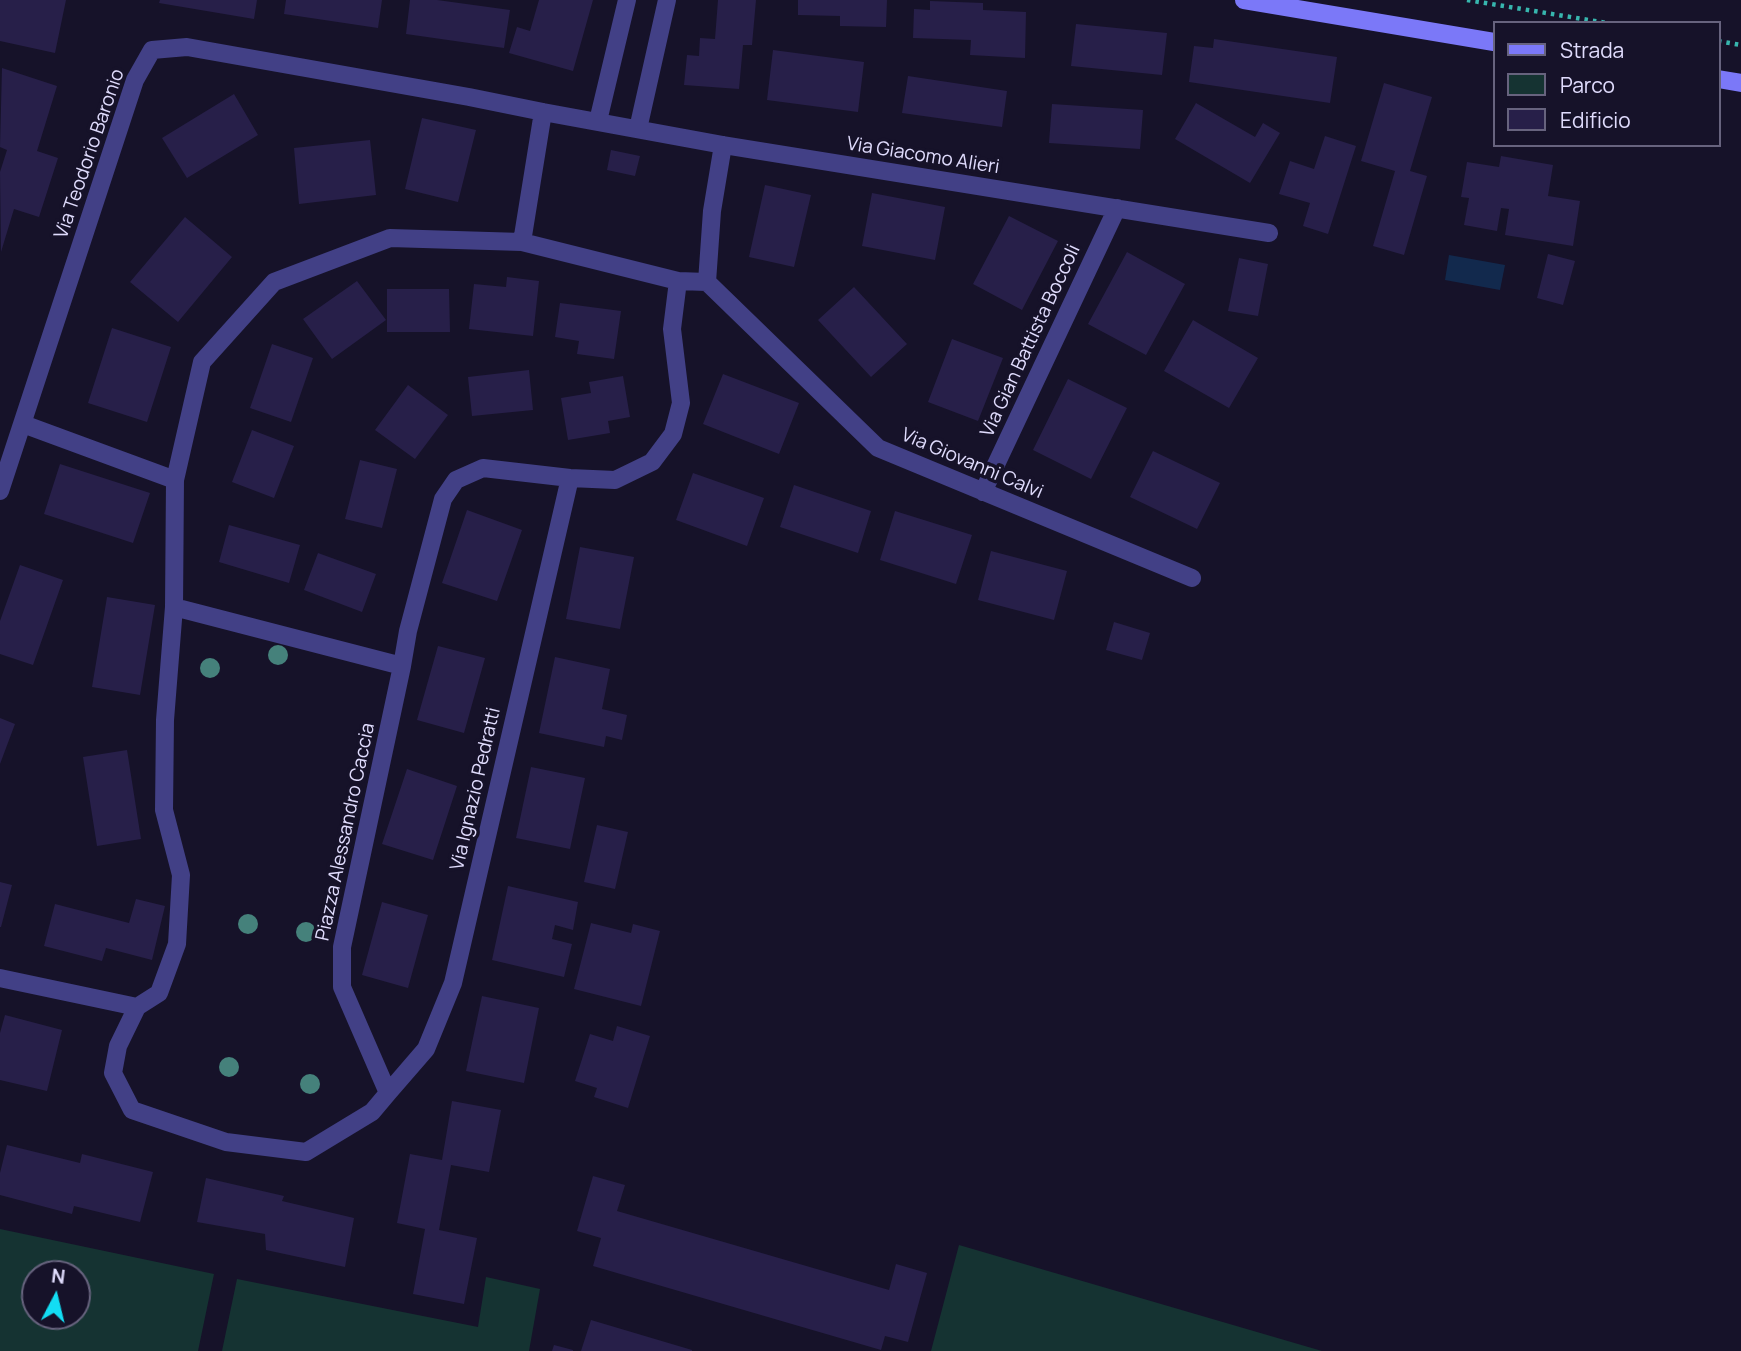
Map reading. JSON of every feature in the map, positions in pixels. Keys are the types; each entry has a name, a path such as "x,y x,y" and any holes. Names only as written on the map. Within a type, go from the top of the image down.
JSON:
{"street":[{"path":"598,121 627,0"},
{"path":"638,130 667,0"},
{"path":"1244,0 1492,42"},
{"name":"Via Teodorio Baronio","path":"0,491 135,80 152,50 187,47 543,112"},
{"path":"1720,79 1741,83"},
{"path":"522,242 543,112"},
{"name":"Via Giacomo Alieri","path":"543,112 723,145 1269,233"},
{"path":"388,1093 372,1112 306,1152 226,1142 132,1110 113,1073 118,1046 138,1007 159,993 177,944 181,875 164,810 165,720 174,607 175,480 202,362 274,282 390,238 522,242 678,281 707,282 712,211 723,145"},
{"name":"Via Gian Battista Boccoli","path":"983,492 1117,208"},
{"name":"Piazza Alessandro Caccia","path":"388,1093 342,987 342,947 408,631 443,499 456,480 483,468 569,478 615,480 652,463 673,434 681,403 672,330 678,281"},
{"name":"Via Giovanni Calvi","path":"707,282 878,449 1192,578"},
{"path":"23,424 175,480"},
{"name":"Via Ignazio Pedratti","path":"388,1093 426,1049 453,983 569,478"},
{"path":"174,607 402,666"},
{"path":"0,978 138,1007"}],"path":[{"path":"1466,0 1595,21"},
{"path":"1720,41 1741,45"}],"green space":[{"path":"0,1229 214,1274 198,1351 0,1351"},
{"path":"959,1245 1322,1351 931,1351"},
{"path":"486,1277 540,1289 529,1351 222,1351 237,1279 478,1327"}],"water":[{"path":"1449,255 1505,265 1500,290 1445,280"}],"building":[{"path":"0,0 66,0 55,53 0,41"},
{"path":"160,0 257,0 254,19 159,3"},
{"path":"286,0 382,0 378,28 284,14"},
{"path":"410,0 437,0 510,10 504,48 406,34"},
{"path":"539,0 593,0 573,71 509,53 517,27 530,31"},
{"path":"718,0 756,0 752,45 743,45 739,89 684,85 687,55 699,56 700,38 715,39"},
{"path":"798,0 887,0 886,27 840,26 840,16 798,15"},
{"path":"930,1 983,3 983,10 1026,12 1025,58 970,55 971,40 913,38 914,9 930,10"},
{"path":"1076,24 1167,33 1162,75 1071,66"},
{"path":"1214,39 1337,57 1330,103 1189,82 1194,46 1213,48"},
{"path":"773,50 864,62 858,112 767,100"},
{"path":"2,68 57,86 37,151 58,158 39,217 14,209 1,252 0,172 7,150 0,147"},
{"path":"908,76 1007,91 1002,127 902,113"},
{"path":"1384,83 1432,97 1410,171 1427,176 1404,255 1373,246 1395,171 1361,161"},
{"path":"234,94 258,135 187,178 162,138"},
{"path":"1196,103 1255,137 1263,123 1280,133 1250,183 1175,139"},
{"path":"1052,104 1143,110 1140,149 1049,143"},
{"path":"422,118 476,130 458,202 405,189"},
{"path":"1325,136 1356,146 1328,234 1303,226 1310,203 1279,194 1290,161 1314,169"},
{"path":"370,140 376,195 299,204 294,148"},
{"path":"611,150 640,156 635,176 607,170"},
{"path":"1501,156 1553,165 1548,196 1580,201 1573,246 1505,235 1509,209 1501,208 1497,231 1464,225 1469,198 1461,197 1467,162 1499,167"},
{"path":"765,185 811,195 794,267 749,257"},
{"path":"872,193 945,207 935,260 862,246"},
{"path":"1009,216 1058,241 1022,310 973,284"},
{"path":"185,217 232,257 178,322 130,282"},
{"path":"1127,252 1185,284 1146,355 1088,324"},
{"path":"1548,254 1575,261 1563,305 1537,298"},
{"path":"1239,258 1268,264 1258,316 1228,311"},
{"path":"507,277 539,281 533,336 469,329 474,284 506,287"},
{"path":"357,281 386,320 332,359 303,319"},
{"path":"854,287 907,344 871,377 818,320"},
{"path":"387,289 449,289 450,332 387,332"},
{"path":"560,303 621,311 614,359 577,354 579,341 555,337"},
{"path":"1193,320 1258,358 1229,408 1164,371"},
{"path":"112,328 171,347 147,422 88,403"},
{"path":"952,339 1003,358 978,421 928,402"},
{"path":"272,344 313,358 291,422 250,408"},
{"path":"529,370 533,410 472,416 468,377"},
{"path":"723,374 799,403 779,454 703,424"},
{"path":"623,376 630,417 608,421 610,433 568,440 561,398 591,393 589,382"},
{"path":"1068,379 1127,408 1091,479 1033,450"},
{"path":"408,385 448,415 415,459 375,430"},
{"path":"252,430 294,446 274,498 232,482"},
{"path":"1153,451 1220,483 1197,529 1130,497"},
{"path":"360,460 397,469 382,528 345,519"},
{"path":"60,464 150,493 133,543 44,514"},
{"path":"693,473 764,498 747,546 676,520"},
{"path":"794,485 871,511 858,553 780,527"},
{"path":"467,510 522,530 497,601 442,583"},
{"path":"895,511 972,535 956,584 880,560"},
{"path":"229,525 300,545 289,583 219,562"},
{"path":"580,547 634,557 620,629 566,619"},
{"path":"991,551 1067,571 1054,620 978,600"},
{"path":"318,553 376,574 362,612 304,590"},
{"path":"20,565 63,580 33,665 0,654 0,621"},
{"path":"107,597 155,605 140,695 92,687"},
{"path":"1114,622 1150,633 1142,660 1106,650"},
{"path":"438,646 485,658 464,733 417,720"},
{"path":"555,657 610,669 602,709 627,715 622,740 606,736 604,747 539,733"},
{"path":"0,718 15,724 0,764"},
{"path":"127,750 141,839 97,846 83,757"},
{"path":"531,767 585,778 570,849 516,838"},
{"path":"407,769 457,786 433,860 382,844"},
{"path":"597,825 628,832 615,889 584,882"},
{"path":"0,882 12,885 1,927 0,927"},
{"path":"508,886 578,902 573,930 555,925 552,939 572,944 564,977 492,960"},
{"path":"136,899 165,906 152,960 106,948 102,961 44,946 55,904 129,923"},
{"path":"382,902 428,915 408,988 362,975"},
{"path":"591,923 631,933 633,924 660,931 641,1006 574,989"},
{"path":"482,996 539,1008 524,1083 466,1071"},
{"path":"5,1015 62,1030 47,1091 0,1080 0,1033"},
{"path":"617,1026 650,1036 628,1108 594,1097 597,1088 575,1081 590,1034 613,1041"},
{"path":"452,1101 501,1110 489,1172 451,1165 439,1230 477,1238 464,1304 413,1294 425,1229 397,1223 410,1154 442,1160"},
{"path":"7,1145 80,1163 82,1154 153,1172 140,1222 74,1206 72,1214 0,1195 0,1173"},
{"path":"593,1176 625,1185 617,1211 889,1290 896,1264 927,1273 908,1342 885,1336 881,1350 593,1266 601,1238 577,1231"},
{"path":"206,1178 284,1196 282,1201 354,1218 345,1267 266,1250 265,1234 197,1222"},
{"path":"591,1320 692,1350 692,1351 581,1351"},
{"path":"554,1345 573,1350 573,1351 552,1351"}]}
